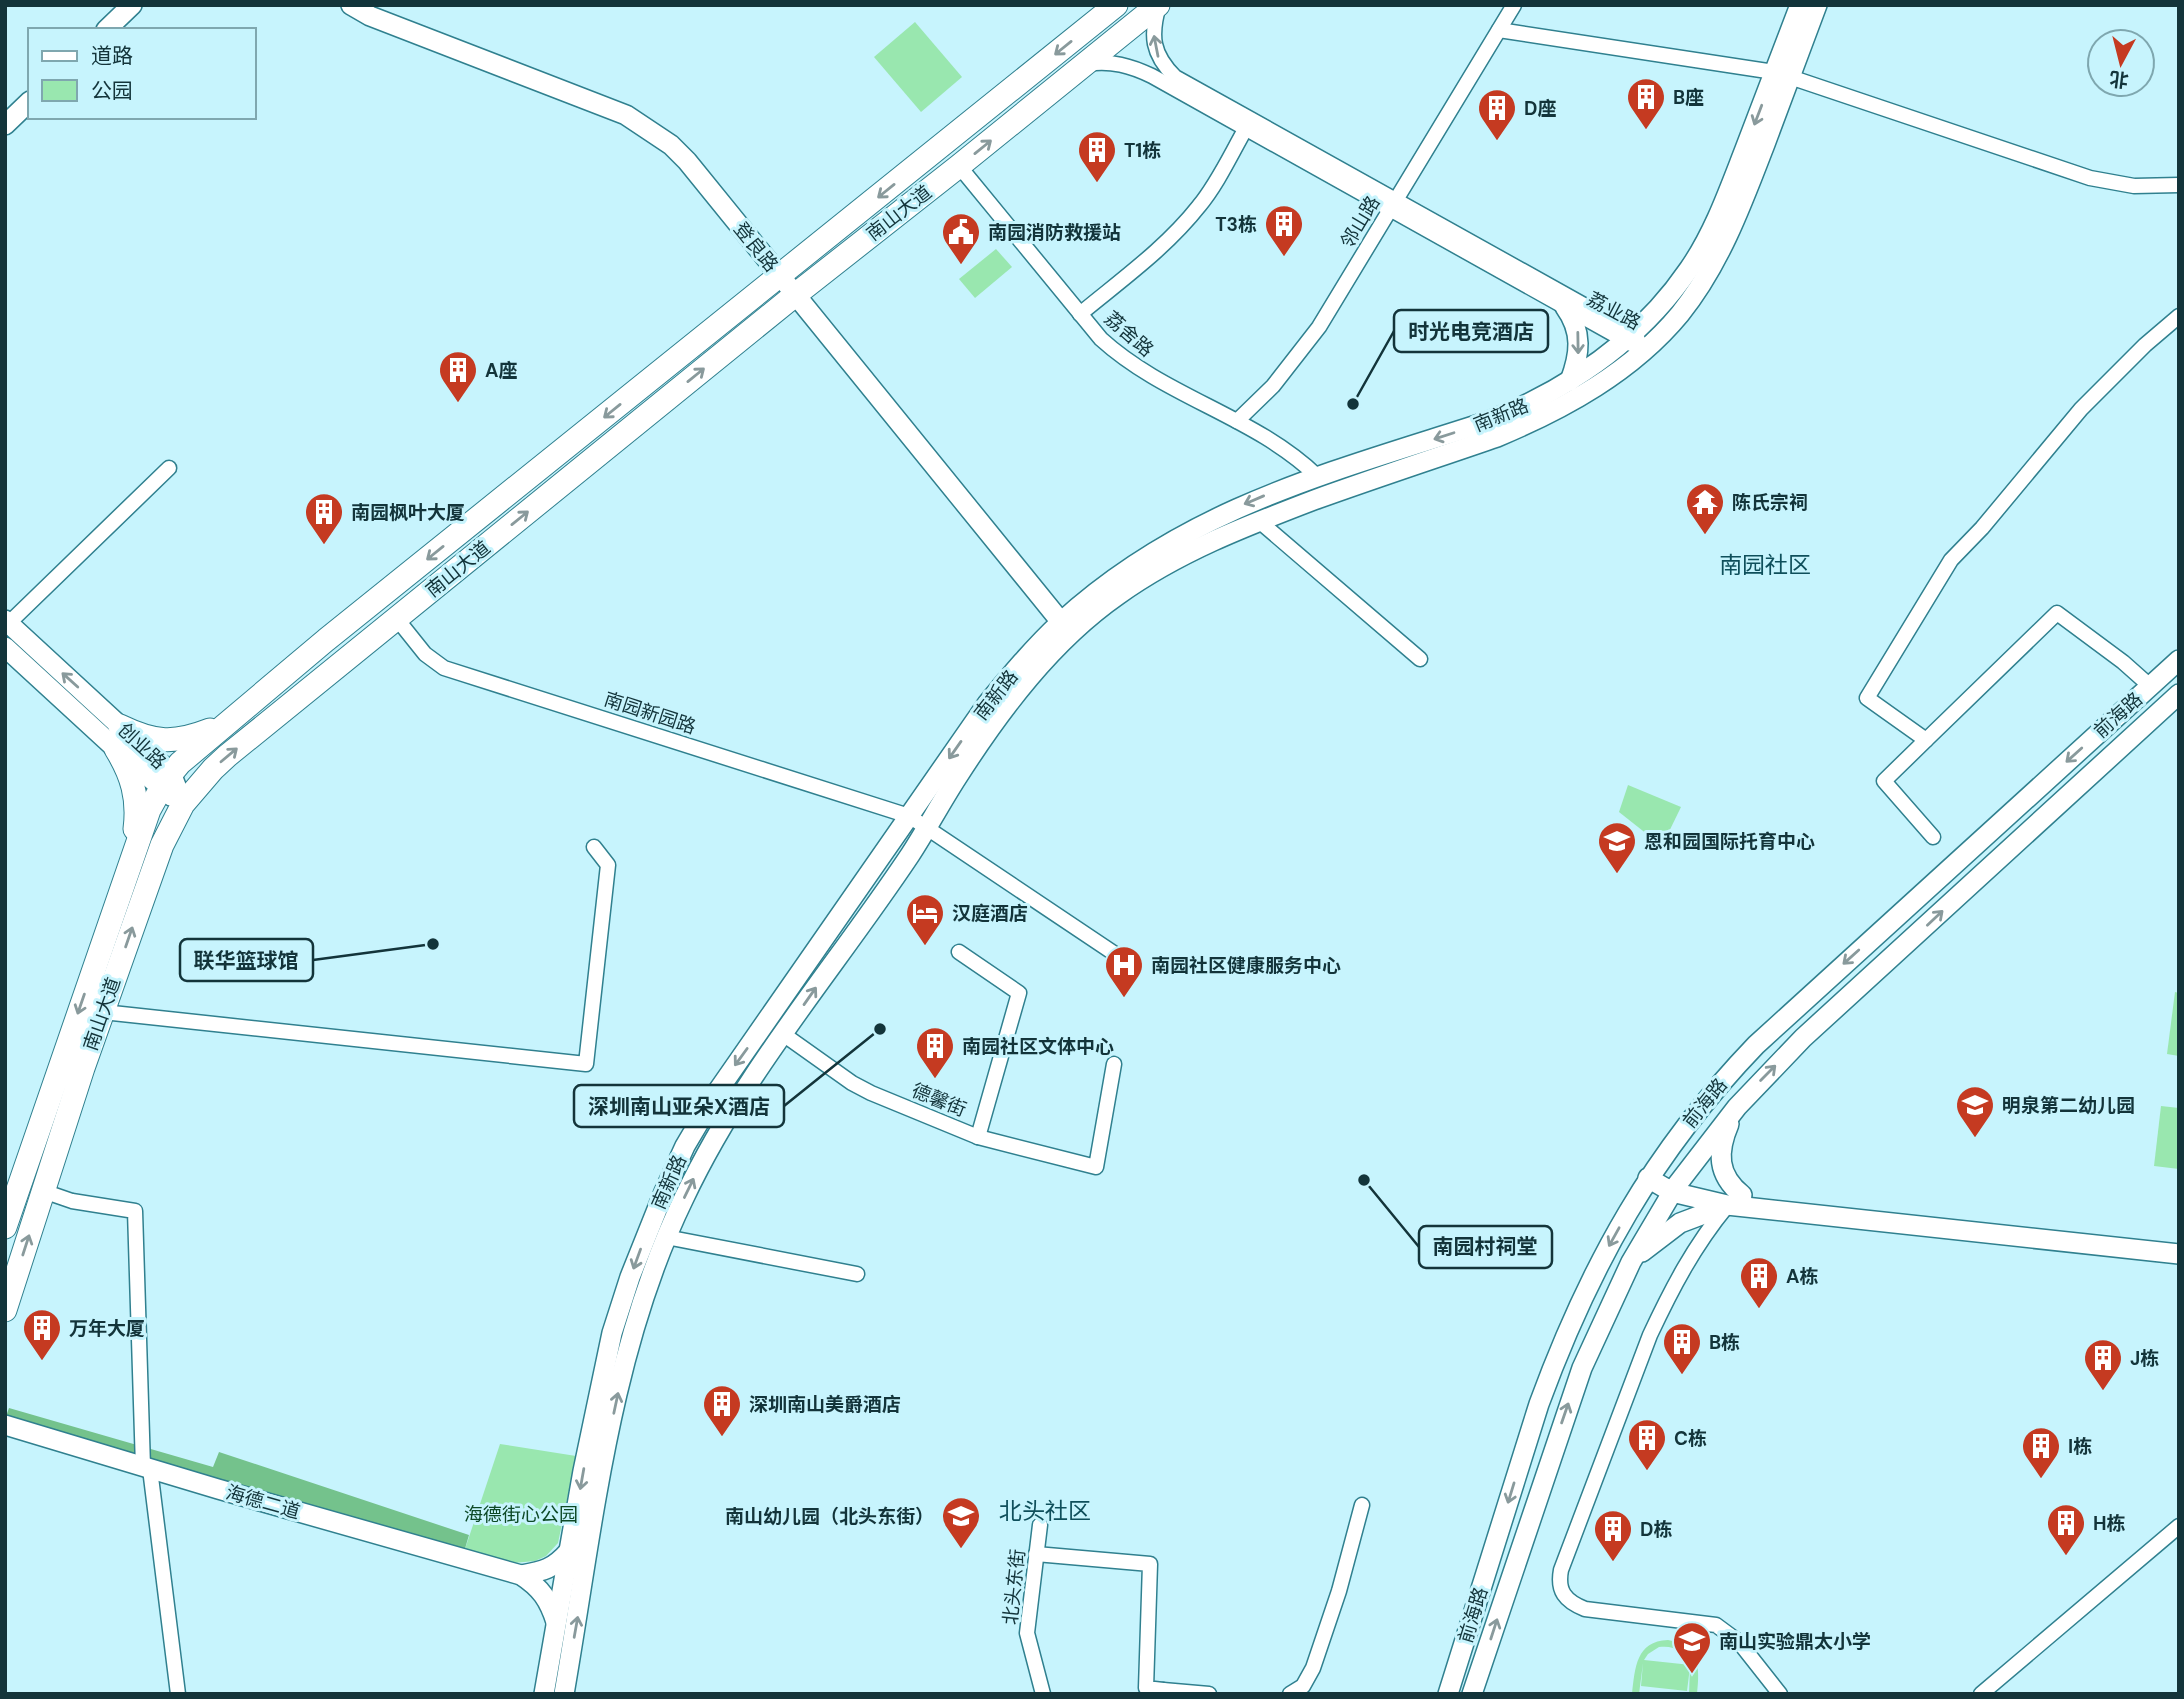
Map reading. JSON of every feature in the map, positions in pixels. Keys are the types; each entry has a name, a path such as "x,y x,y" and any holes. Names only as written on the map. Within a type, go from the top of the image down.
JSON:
{"main road":[{"path":"108,28 132,5"},
{"name":"登良路","path":"351,5 361,13 380,21 626,115 671,145 687,161 1060,622"},
{"name":"南山大道","path":"5,1311 150,875 183,804 201,782 227,756 397,618 1116,5"},
{"name":"南山大道","path":"5,1227 149,810 165,780 226,723 326,640 788,286 959,166 1159,5"},
{"name":"南新路","path":"564,1694 619,1387 638,1316 666,1237 690,1184 720,1130 783,1034 910,855 959,774 999,718 1054,651 1084,622 1146,576 1191,551 1259,521 1493,429 1518,410 1679,315 1720,251 1745,195 1782,75 1800,5"},
{"name":"南新路","path":"1782,75 1817,5"},
{"path":"5,125 28,103"},
{"path":"1565,307 1573,318 1579,340 1570,381"},
{"name":"南新路","path":"544,1694 612,1333 663,1192 685,1146 716,1092 987,704 1060,622 1131,567 1181,536 1235,508 1318,477 1493,429 1531,423 1591,390 1635,342"},
{"name":"创业路","path":"7,622 120,726 183,804"},
{"name":"创业路","path":"5,647 116,749 165,780"},
{"name":"前海路","path":"1448,1694 1539,1404 1568,1328 1601,1261 1648,1178 1704,1102 1756,1045 2179,660"},
{"name":"前海路","path":"1472,1694 1568,1404 1595,1334 1631,1262 1676,1187 1737,1107 1803,1038 2179,694"},
{"path":"120,726 149,738 171,741 195,736 226,723"},
{"path":"116,749 130,774 136,797 136,822 128,870"},
{"path":"1734,1200 1720,1157 1723,1138 1737,1107"},
{"path":"1648,1178 1734,1200 2179,1254"},
{"path":"1631,1262 1680,1223 1734,1200 2179,1242"},
{"name":"海德二道","path":"5,1426 521,1575 537,1585 545,1595 557,1623"},
{"path":"521,1575 556,1566 569,1551"}],"street":[{"name":"荔业路","path":"1159,5 1155,25 1155,48 1159,59 1175,77 1565,307 1635,342"},
{"name":"邻山路","path":"1237,421 1273,386 1311,340 1514,5"},
{"path":"1499,30 1782,75 2090,178 2134,186 2179,185"},
{"name":"荔业路","path":"1086,64 1111,62 1143,71 1393,205 1635,342"},
{"path":"1080,314 1186,222 1212,187 1246,128"},
{"name":"荔舍路","path":"959,166 1101,339 1142,372 1237,421 1293,455 1318,477"},
{"path":"1926,740 1867,698 1951,560 1982,528 2081,408 2145,345 2179,316"},
{"path":"7,622 169,468"},
{"path":"1259,521 1420,659"},
{"path":"1933,837 1884,781 2057,613 2123,662 2150,686"},
{"name":"南园新园路","path":"397,618 425,654 444,668 909,816 1127,962"},
{"path":"103,1012 586,1064 608,864 594,847"},
{"path":"959,952 1019,993 978,1137"},
{"name":"德馨街","path":"783,1034 852,1083 871,1093 978,1137 1096,1167 1114,1064"},
{"path":"43,1191 72,1201 135,1211 146,1468 178,1694"},
{"path":"1734,1200 1701,1237 1666,1300 1650,1335 1561,1570 1559,1582 1563,1596 1572,1604 1585,1609 1716,1625 1739,1642 1780,1694"},
{"path":"666,1237 858,1274"},
{"path":"1290,1694 1303,1686 1313,1668 1339,1591 1362,1505"},
{"name":"北头东街","path":"1040,1525 1027,1633 1043,1694"},
{"path":"1981,1694 2179,1526"},
{"path":"1036,1554 1150,1564 1146,1688 1162,1692 1209,1694"}],"green space":[{"path":"915,22 962,77 921,112 874,57"},
{"path":"996,249 1012,267 975,298 959,279"},
{"path":"1628,785 1681,807 1662,846 1619,812"},
{"path":"2175,992 2179,993 2179,1056 2167,1054"},
{"path":"2161,1106 2179,1108 2179,1169 2154,1166"},
{"path":"9,1408 213,1467 219,1452 469,1535 464,1552 5,1419"},
{"name":"海德街心公园","path":"500,1444 576,1456 558,1543 546,1556 535,1561 513,1563 464,1552"},
{"path":"1668,1640 1679,1643 1692,1652 1698,1667 1697,1694 1689,1694 1690,1667 1687,1691 1641,1686 1643,1663 1639,1694 1632,1694 1639,1658 1649,1645","holes":["1664,1647 1674,1648 1682,1653 1691,1665 1644,1660 1648,1654"]}],"place":[{"name":"B座","path":"1646,131"},
{"name":"D座","path":"1497,142"},
{"name":"T1栋","path":"1097,184"},
{"name":"T3栋","path":"1284,258"},
{"name":"南园消防救援站","path":"961,266"},
{"name":"A座","path":"458,404"},
{"name":"时光电竞酒店","path":"1353,404"},
{"name":"陈氏宗祠","path":"1705,536"},
{"name":"南园枫叶大厦","path":"324,546"},
{"name":"恩和园国际托育中心","path":"1617,875"},
{"name":"联华篮球馆","path":"433,944"},
{"name":"汉庭酒店","path":"925,947"},
{"name":"南园社区健康服务中心","path":"1124,999"},
{"name":"深圳南山亚朵X酒店","path":"880,1029"},
{"name":"南园社区文体中心","path":"935,1080"},
{"name":"明泉第二幼儿园","path":"1975,1139"},
{"name":"南园村祠堂","path":"1364,1180"},
{"name":"A栋","path":"1759,1310"},
{"name":"万年大厦","path":"42,1362"},
{"name":"B栋","path":"1682,1376"},
{"name":"J栋","path":"2103,1392"},
{"name":"深圳南山美爵酒店","path":"722,1438"},
{"name":"C栋","path":"1647,1472"},
{"name":"I栋","path":"2041,1480"},
{"name":"南山幼儿园（北头东街）","path":"961,1550"},
{"name":"H栋","path":"2066,1557"},
{"name":"D栋","path":"1613,1563"},
{"name":"南山实验鼎太小学","path":"1692,1675"}],"district":[{"name":"南园社区","path":"1765,565"},
{"name":"北头社区","path":"1045,1511"}]}
